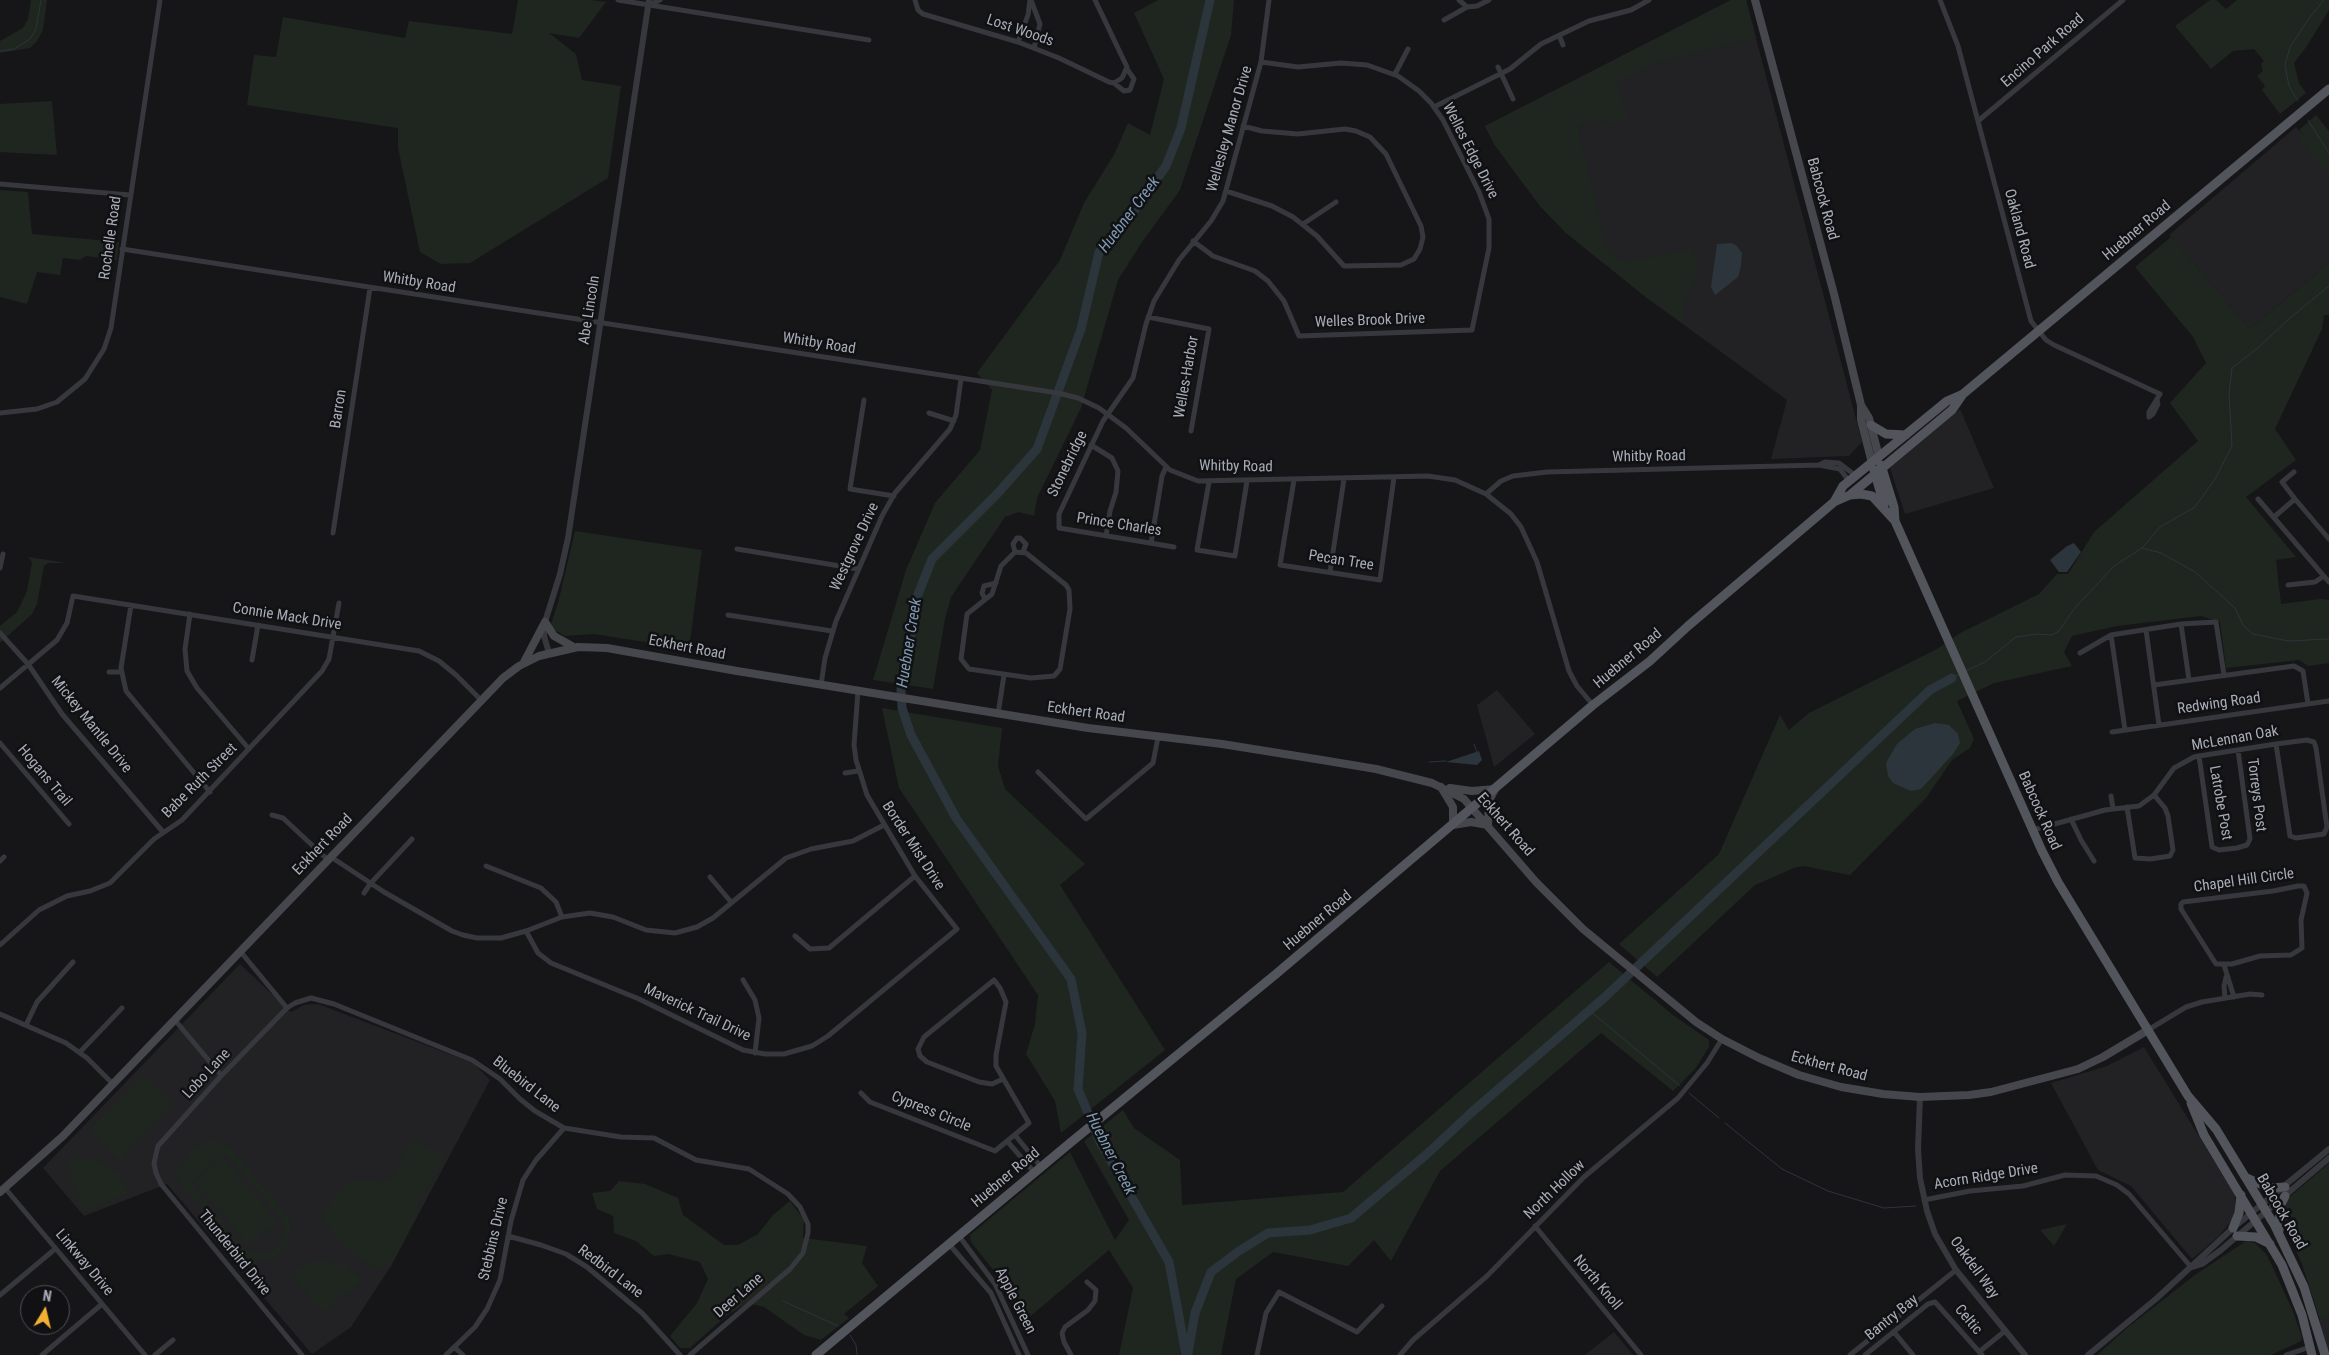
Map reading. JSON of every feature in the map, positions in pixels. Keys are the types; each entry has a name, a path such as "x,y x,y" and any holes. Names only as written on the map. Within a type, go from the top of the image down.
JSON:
{"main road":[{"name":"Babcock Road","path":"1755,0 1834,294 1861,405 1871,425 1894,508 1895,521"},
{"name":"Huebner Road","path":"816,1355 1108,1111 1276,974 1593,705 1650,661 1688,626 1834,502 1850,495 1952,410 1964,394 2329,89"},
{"name":"Huebner Road","path":"1834,502 1843,486 1947,401 1964,394"},
{"name":"Babcock Road","path":"1861,405 1861,420 1886,510 1895,521 2058,882 2188,1096 2216,1129 2279,1233 2304,1287 2324,1351"},
{"path":"1871,425 1886,434 1906,435"},
{"path":"1850,495 1872,496 1886,510"},
{"path":"545,622 554,636 574,647"},
{"path":"524,664 545,622"},
{"name":"Eckhert Road","path":"3,1190 48,1151 480,699 503,678 524,664 549,652 574,647 607,648 998,714 1158,737 1222,744 1364,767 1440,787 1464,799 1560,907 1679,1010 1722,1039 1758,1058 1817,1080 1883,1094 1920,1097 1991,1092 2057,1076 2103,1057 2148,1030"},
{"path":"1440,787 1472,791 1495,788"},
{"path":"1440,787 1453,808 1453,825 1471,822 1488,825 1489,801 1495,788"},
{"name":"Babcock Road","path":"2188,1096 2204,1136 2282,1265 2300,1311 2311,1351"},
{"path":"2245,1177 2270,1188 2285,1191 2278,1214 2279,1233"},
{"path":"2241,1195 2235,1232 2256,1237 2270,1244"},
{"path":"2300,1311 2308,1316 2315,1343 2324,1351"}],"street":[{"name":"Rochelle Road","path":"0,414 37,410 57,402 76,388 91,372 102,355 108,338 160,0"},
{"path":"618,0 649,3 869,40"},
{"path":"649,3 660,0"},
{"name":"Lost Woods","path":"915,0 916,7 925,15 1034,48 1109,82 1114,82 1124,90 1132,87 1132,74 1127,69"},
{"path":"1018,42 1028,15 1030,0"},
{"path":"1030,0 1040,24 1034,48"},
{"path":"1095,0 1127,69 1122,78 1114,82"},
{"name":"Wellesley Manor Drive","path":"1109,415 1133,378 1148,317 1161,287 1193,241 1214,216 1226,191 1262,62 1269,0"},
{"path":"1459,0 1467,7"},
{"path":"1444,20 1467,7 1472,7 1489,0"},
{"path":"1434,107 1510,69 1536,47 1559,35 1589,21 1625,13 1649,0"},
{"name":"Oakland Road","path":"1940,0 1958,46 2030,318 2038,331 2054,345 2160,394 2157,400"},
{"name":"Encino Park Road","path":"1978,121 2123,0"},
{"name":"Abe Lincoln","path":"549,652 545,622 560,574 568,538 649,3"},
{"path":"1559,35 1563,45"},
{"path":"1395,74 1408,49"},
{"name":"Welles Edge Drive","path":"1262,62 1298,68 1354,63 1379,68 1395,74 1420,91 1434,107 1443,120 1479,192 1488,219 1489,248 1472,330"},
{"path":"1498,68 1513,99"},
{"path":"1226,191 1272,206 1303,224 1317,236 1344,266 1400,265 1414,259 1420,249 1422,230 1386,154 1374,140 1350,130 1298,134 1271,132 1243,126"},
{"path":"0,184 130,195"},
{"path":"1303,224 1336,202"},
{"name":"Welles Brook Drive","path":"1193,241 1213,256 1247,268 1268,281 1284,301 1299,336 1472,330"},
{"name":"Whitby Road","path":"122,249 1038,390 1078,398 1109,415 1166,467 1184,477 1209,482 1394,477 1444,478 1464,482 1486,494 1516,520 1531,544 1569,671 1577,686 1593,705"},
{"name":"Barron","path":"334,533 370,288"},
{"name":"Welles-Harbor","path":"1148,317 1209,329 1191,431"},
{"name":"Westgrove Drive","path":"821,685 832,631 882,516 894,496 950,430 954,421 961,379"},
{"path":"864,400 850,489 894,496"},
{"path":"929,413 954,421"},
{"name":"Stonebridge","path":"1059,528 1061,508 1091,445 1103,422 1109,415"},
{"path":"1091,445 1112,458 1118,471 1117,486 1106,536"},
{"name":"Whitby Road","path":"1486,494 1506,478 1530,473 1819,464 1826,462 1839,463 1852,479"},
{"path":"1151,543 1162,476 1166,467"},
{"path":"2294,472 2282,482 2329,539"},
{"name":"Pecan Tree","path":"1294,480 1280,565 1380,580 1394,477"},
{"path":"1330,572 1344,479"},
{"path":"1209,482 1197,550 1235,556 1247,481"},
{"path":"2258,498 2329,582"},
{"path":"2274,517 2296,499"},
{"name":"Prince Charles","path":"1059,528 1174,547"},
{"path":"1015,552 1013,547 1014,540 1020,538 1026,544 1023,552"},
{"path":"737,548 858,569"},
{"path":"1015,552 1023,552 1066,586 1070,596 1070,609 1059,672 1054,676 1038,678 969,669 961,659 967,614 992,594 1002,563 1015,552"},
{"path":"0,568 3,554"},
{"path":"2288,585 2316,582 2324,576"},
{"path":"985,599 982,593 984,586 996,582"},
{"name":"Connie Mack Drive","path":"28,664 57,640 63,632 68,619 72,596 333,636 419,652 432,657 456,675 480,699"},
{"name":"Babe Ruth Street","path":"0,945 39,910 67,896 90,891 110,883 163,832 182,820 210,792 322,671 329,659 338,603"},
{"path":"131,605 121,672 126,691 210,792"},
{"path":"190,614 185,657 191,680 249,749"},
{"path":"728,615 832,631"},
{"path":"2080,654 2111,635 2181,624 2216,622 2224,675"},
{"path":"2181,624 2189,680"},
{"path":"252,660 258,625"},
{"path":"2146,630 2160,725"},
{"name":"Mickey Mantle Drive","path":"0,633 28,664 62,714 163,832"},
{"path":"2111,635 2125,730"},
{"path":"0,688 28,664"},
{"path":"2154,685 2294,666 2299,667 2303,671 2308,704"},
{"path":"110,672 121,672"},
{"path":"998,714 1004,675"},
{"name":"Border Mist Drive","path":"858,691 854,731 858,771 867,795 915,876 957,929"},
{"name":"Redwing Road","path":"2112,732 2329,700"},
{"path":"1038,772 1086,819 1153,762 1158,737"},
{"name":"McLennan Oak","path":"2033,830 2113,808 2139,806 2154,795 2174,768 2188,759 2199,756 2276,744 2308,740 2315,743 2327,831 2324,834 2300,838 2290,836 2276,744"},
{"name":"Hogans Trail","path":"0,743 69,824"},
{"name":"Torreys Post","path":"2238,750 2249,843"},
{"name":"Latrobe Post","path":"2199,756 2212,846 2219,850 2237,848 2249,843"},
{"path":"845,773 858,771"},
{"path":"2127,808 2135,858 2145,860 2170,856 2172,853 2167,811 2154,795"},
{"path":"2111,796 2113,808"},
{"path":"272,815 284,818 330,858 370,884 452,931 463,935 490,939 511,936 562,917 584,913 603,914 646,930 675,933 686,931 706,922 786,858 810,849 853,841 884,825"},
{"path":"2072,819 2081,840 2094,861"},
{"path":"364,893 412,839"},
{"path":"486,866 541,888 556,902 562,917"},
{"path":"795,936 810,949 822,950 829,948 915,876"},
{"path":"710,877 731,902"},
{"name":"Chapel Hill Circle","path":"2304,886 2307,893 2300,920 2302,948 2291,955 2250,958 2224,965 2213,962 2181,909 2182,903 2304,886"},
{"name":"Maverick Trail Drive","path":"526,931 538,953 551,963 638,999 736,1047 755,1053 773,1054 793,1052 820,1042 957,929"},
{"path":"240,951 287,1008"},
{"path":"26,1025 37,1002 74,962"},
{"path":"2224,965 2226,977 2234,997"},
{"path":"2224,998 2226,977"},
{"path":"743,980 755,1000 759,1018 760,1026 755,1053"},
{"path":"1003,1079 992,1084 979,1082 927,1062 919,1052 919,1043 924,1037 994,980 1006,1002 995,1058 1003,1079 1029,1123 1007,1141 1038,1170"},
{"name":"Eckhert Road","path":"2148,1030 2186,1007 2202,1002 2250,994 2262,995"},
{"name":"Bluebird Lane","path":"287,1008 305,999 320,1000 472,1060 500,1079 535,1111 564,1128 621,1137 654,1138 696,1160 749,1169 788,1194 800,1207 805,1215 808,1233 803,1253"},
{"path":"80,1052 122,1008"},
{"name":"Lobo Lane","path":"154,1163 158,1146 287,1008"},
{"path":"0,1014 59,1039 80,1052 113,1084"},
{"path":"174,1019 222,1076"},
{"name":"North Hollow","path":"1400,1355 1423,1331 1487,1276 1584,1177 1678,1098 1708,1063 1722,1039"},
{"name":"Cypress Circle","path":"861,1093 870,1102 995,1151 1007,1141"},
{"name":"Oakdell Way","path":"1920,1097 1918,1166 1924,1200 1935,1234 1956,1270 2026,1355"},
{"name":"Stebbins Drive","path":"446,1355 475,1327 487,1309 500,1280 515,1202 523,1180 536,1160 564,1128"},
{"path":"1015,1135 1038,1170"},
{"path":"2285,1191 2329,1149"},
{"path":"2088,1355 2190,1268 2202,1264 2254,1216 2329,1158"},
{"name":"Thunderbird Drive","path":"154,1163 161,1184 302,1355"},
{"name":"Acorn Ridge Drive","path":"1924,1200 1970,1191 2024,1186 2065,1175 2096,1176 2110,1181 2129,1194 2190,1268"},
{"name":"Linkway Drive","path":"3,1190 55,1248 145,1355"},
{"name":"North Knoll","path":"1534,1226 1641,1355"},
{"name":"Redbird Lane","path":"508,1236 557,1251 586,1267 642,1313 680,1355"},
{"name":"Apple Green","path":"959,1236 995,1284 1028,1355"},
{"name":"Apple Green","path":"949,1244 990,1293 1019,1355"},
{"path":"0,1295 55,1248"},
{"name":"Deer Lane","path":"690,1355 790,1269 803,1253"},
{"path":"1850,1355 1956,1270"},
{"path":"1071,1355 1064,1342 1062,1333 1065,1327 1088,1310 1095,1301 1096,1290 1087,1282"},
{"path":"1257,1355 1266,1313 1279,1292 1357,1332 1382,1306"},
{"name":"Bantry Bay","path":"1865,1355 1928,1304 1935,1302"},
{"name":"Celtic","path":"1935,1302 1980,1354"},
{"path":"42,1355 102,1304"},
{"path":"1980,1354 2005,1331"},
{"path":"1894,1332 1913,1355"},
{"path":"155,1355 173,1340"},
{"path":"454,1347 463,1355"},
{"path":"2286,1355 2311,1351"}],"shaded area":[{"path":"31,0 47,0 43,30 37,41 30,48 0,53 0,41 23,28 28,19"},
{"path":"518,0 591,0 606,2 579,38 549,33 576,54 582,80 621,86 608,178 470,263 441,264 420,252 398,148 398,128 247,105 254,55 276,57 283,17 405,38 409,21 512,34"},
{"path":"1158,0 1234,0 1231,35 1180,190 1142,242 1118,280 1081,408 1037,498 1034,516 1019,512 1005,517 951,597 945,619 933,689 873,680 906,570 935,503 980,450 992,390 977,373 1060,260 1084,203 1115,153 1128,123 1150,135 1164,79 1134,13"},
{"path":"1731,0 1746,0 1862,442 1849,456 1771,459 1787,400 1647,298 1566,233 1540,206 1494,144 1485,126"},
{"path":"1731,0 1746,0 1756,38 1659,61 1617,81 1627,119 1610,124 1599,119 1579,125 1578,131 1606,245 1612,255 1618,260 1631,262 1693,248 1699,276 1688,293 1683,308 1684,324 1647,298 1566,233 1540,206 1494,144 1485,126"},
{"path":"2210,0 2216,0 2226,9 2237,0 2329,0 2329,10 2294,63 2299,83 2306,93 2280,114 2262,90 2265,86 2257,76 2263,71 2261,64 2264,61 2254,49 2233,51 2211,69 2175,26"},
{"path":"52,101 57,155 0,152 0,104"},
{"path":"2316,115 2329,131 2329,175 2300,141 2303,135 2299,130"},
{"path":"2296,127 2329,165 2329,263 2250,329 2169,235"},
{"path":"0,190 28,192 32,234 119,242 117,260 86,256 80,260 63,258 60,275 37,272 27,304 0,297"},
{"path":"2171,237 2250,329 2329,263 2329,315 2324,315 2322,329 2275,429 2296,460 2246,497 2296,557 2276,560 2281,604 2320,599 2329,600 2329,663 2308,666 2299,660 2226,668 2220,622 2201,616 2117,626 2072,636 2064,652 2072,666 1994,683 1957,701 1974,739 1970,748 1952,760 1926,798 1850,875 1803,866 1755,885 1657,977 1619,944 1719,854 1780,715 1789,730 1809,713 1937,649 1960,633 2039,594 2057,574 2068,574 2094,532 2198,441 2170,403 2206,363 2193,337 2135,267"},
{"path":"1731,243 1736,245 1742,253 1738,277 1715,295 1711,287 1717,244"},
{"path":"1960,409 1994,488 1905,514 1890,468"},
{"path":"575,531 702,550 689,649 594,634 565,636 553,629 551,624 558,603"},
{"path":"2074,543 2081,552 2067,572 2059,572 2050,560 2067,546"},
{"path":"28,557 68,563 48,563 44,566 37,604 32,614 0,643 0,626 17,612 27,591 32,562"},
{"path":"1497,690 1535,734 1494,767 1477,705"},
{"path":"882,708 1002,728 998,766 1005,789 1085,864 1060,885 1165,1050 1061,1133 1055,1101 1026,1054 1035,1024 1038,995 899,788"},
{"path":"1935,723 1949,725 1958,734 1960,743 1953,754 1921,789 1911,791 1893,783 1888,776 1886,763 1897,744 1915,729"},
{"path":"1479,751 1482,760 1477,765 1446,762"},
{"path":"1609,962 1673,1015 1709,1040 1709,1047 1695,1069 1673,1091 1601,1033 1440,1171 1391,1261 1374,1240 1348,1266 1273,1252 1236,1279 1221,1355 1119,1355 1133,1288 1109,1250 1020,1325 1012,1303 998,1276 971,1242 970,1235 1070,1152 1115,1240 1129,1220 1084,1141 1123,1110 1134,1128 1180,1160 1182,1205 1343,1192"},
{"path":"240,964 291,1012 304,1005 318,1004 473,1063 490,1080 391,1266 351,1327 312,1354 167,1184 84,1216 43,1168"},
{"path":"2144,1047 2235,1195 2236,1215 2219,1236 2192,1259 2131,1186 2098,1170 2051,1083 2107,1066"},
{"path":"143,1076 173,1104 119,1160 89,1131"},
{"path":"412,1139 445,1156 422,1199 419,1198 418,1205 420,1210 391,1266 383,1269 373,1268 347,1249 320,1217 348,1180 390,1182"},
{"path":"216,1142 231,1148 289,1218 291,1229 289,1240 285,1249 276,1256 267,1260 255,1260 257,1263 252,1268 173,1174 182,1167 190,1151 197,1145","holes":["226,1153 282,1220 283,1238 278,1246 271,1251 259,1254 245,1248 191,1183"]},
{"path":"223,1157 277,1221 249,1245 195,1181"},
{"path":"73,1160 96,1160 116,1171 130,1193 83,1212 67,1163"},
{"path":"2329,1163 2329,1317 2320,1320 2302,1264 2281,1218 2286,1200"},
{"path":"619,1181 645,1184 678,1198 683,1215 724,1245 738,1245 758,1234 773,1215 790,1201 804,1220 803,1238 867,1246 862,1263 878,1286 844,1314 849,1318 821,1340 804,1335 764,1307 747,1303 726,1316 690,1348 680,1348 670,1336 697,1303 708,1279 700,1262 668,1254 654,1256 636,1241 614,1233 613,1216 597,1209 592,1193 610,1191"},
{"path":"2067,1224 2054,1246 2040,1230"},
{"path":"2246,1241 2255,1243 2267,1255 2292,1309 2302,1337 2301,1341 2271,1355 2097,1355 2127,1328 2195,1275"},
{"path":"321,1260 344,1265 362,1280 327,1310 321,1310 291,1274 309,1263"},
{"path":"2329,1317 2329,1355 2328,1355 2319,1320"},
{"path":"1614,1332 1633,1355 1585,1355"}],"waterway":[{"path":"0,51 14,49 30,39 36,29 41,0"},
{"name":"Huebner Creek","path":"1186,1355 1169,1262 1100,1142 1078,1089 1082,1033 1071,979 956,818 911,735 902,708 901,689 917,597 932,559 997,494 1037,449 1081,329 1099,252 1124,224 1166,166 1181,128 1210,0"},
{"path":"2298,101 2289,86 2285,65 2290,47 2324,0"},
{"path":"2308,120 2329,153"},
{"path":"1966,671 1985,662 2016,637 2037,634 2052,635 2059,631 2074,609 2114,566 2142,548 2160,527 2195,507 2215,479 2232,446 2229,394 2232,368 2329,286"},
{"path":"2142,548 2161,553 2195,572 2235,608 2243,625 2253,634 2288,641 2329,639"},
{"path":"1952,678 1958,675"},
{"path":"1188,1353 1195,1313 1211,1272 1239,1251 1268,1233 1310,1230 1351,1218 1427,1154 1472,1112 1605,997 1930,690 1952,678"},
{"path":"1474,744 1477,752"},
{"path":"1429,762 1446,761"},
{"path":"1589,1010 1680,1086"},
{"path":"1689,1093 1719,1118"},
{"path":"1725,1123 1782,1169 1828,1191 1884,1208 1916,1206"},
{"path":"783,1301 838,1326"},
{"path":"850,1335 856,1345 857,1355"}]}
